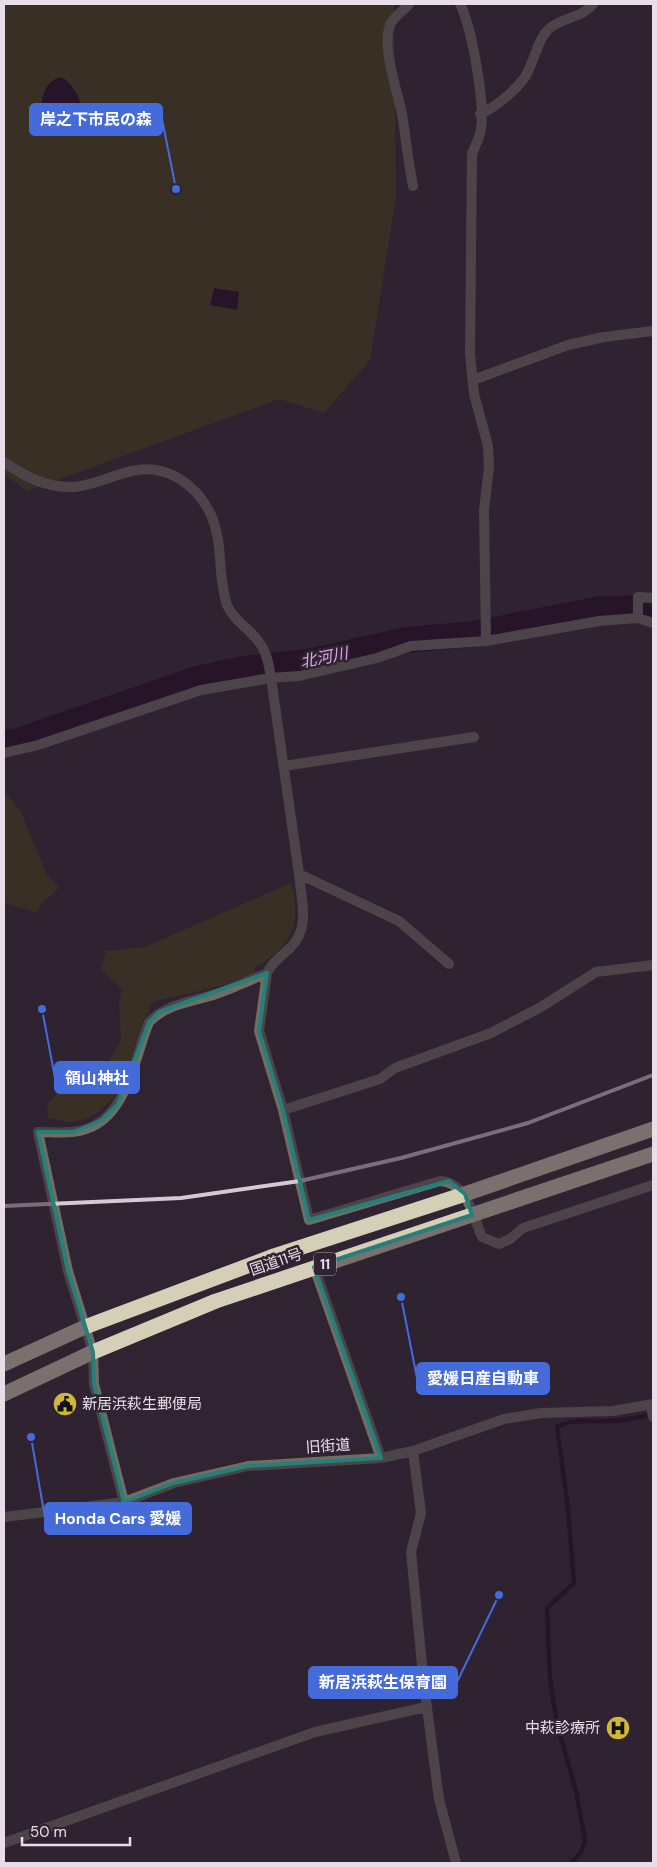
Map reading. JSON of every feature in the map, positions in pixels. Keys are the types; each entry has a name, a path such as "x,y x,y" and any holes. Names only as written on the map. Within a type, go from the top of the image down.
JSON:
{"highway":[{"name":"国道11号","path":"4,1364 84,1326 271,1257 465,1194 653,1129"},
{"name":"国道11号","path":"4,1394 94,1352 216,1301 653,1154"}],"street":[{"path":"409,4 391,23 388,32 390,69 402,113 405,146 413,186"},
{"path":"460,4 466,16 478,75 481,129 472,154 470,354 473,380 488,446 489,467 484,510 486,640"},
{"path":"480,114 492,109 524,78 548,29 587,11 593,4"},
{"path":"473,380 568,345 604,337 653,331"},
{"path":"4,462 26,478 49,485 74,487 134,471 157,470 179,477 196,490 211,516 219,539 228,606 260,642 267,659 284,766 304,926 291,947 271,966 267,973 259,1031 283,1110 309,1220 440,1180 448,1181 465,1194 482,1237 499,1244 510,1239 523,1228 653,1185"},
{"path":"638,616 638,597 653,598"},
{"path":"4,753 38,745 201,690 271,675 299,676 377,658 411,646 486,640 638,616 653,623"},
{"path":"284,766 474,737"},
{"path":"299,874 399,921 449,964"},
{"path":"283,1110 380,1079 395,1068 491,1034 541,1008 596,972 653,965"},
{"path":"124,1502 94,1384 94,1352 84,1326 68,1271 38,1132 74,1132 90,1127 102,1120 118,1104 149,1022 159,1012 172,1006 233,988 267,973"},
{"path":"314,1267 381,1458"},
{"name":"旧街道","path":"4,1517 124,1502 174,1483 248,1466 381,1458 413,1451 504,1419 541,1413 652,1409"},
{"path":"413,1451 421,1512 411,1552 426,1707 439,1799 456,1863"},
{"path":"4,1843 315,1732 426,1707"}],"highlighted area":[{"path":"267,973 259,1031 283,1110 309,1220 449,1181 465,1194 472,1215 314,1267 381,1458 248,1466 174,1483 124,1502 94,1384 93,1352 68,1271 38,1132 74,1132 102,1120 118,1104 149,1022 159,1012"}],"shaded area":[{"path":"4,4 394,4 396,197 370,360 324,413 279,399 27,491 4,474"},
{"path":"61,77 72,86 78,96 82,109 80,111 54,112 41,106 46,88 52,81"},
{"path":"214,288 239,292 237,310 210,305"},
{"path":"4,792 20,810 47,875 59,888 42,903 36,912 4,903"},
{"path":"291,883 295,911 294,922 291,933 278,951 255,967 253,975 229,984 159,1000 149,1006 150,1011 143,1020 127,1071 113,1099 97,1113 86,1119 69,1122 48,1118 47,1104 59,1092 72,1090 106,1067 121,1040 119,1003 122,989 101,969 106,951 145,947"}],"waterway":[{"name":"北河川","path":"4,743 18,741 197,679 243,669 308,662 407,640 474,634 601,609 653,608"},
{"path":"571,1863 581,1852 585,1841 576,1791 557,1724 550,1679 547,1608 574,1583 568,1508 557,1427 575,1421 619,1420 653,1414"}],"railway":[{"path":"4,1206 181,1198 300,1181 401,1158 528,1123 653,1075"}],"place":[{"name":"岸之下市民の森","path":"176,189"},
{"name":"領山神社","path":"42,1009"},
{"name":"愛媛日産自動車","path":"401,1297"},
{"name":"新居浜萩生郵便局","path":"65,1404"},
{"name":"Honda Cars 愛媛","path":"31,1437"},
{"name":"新居浜萩生保育園","path":"499,1595"},
{"name":"中萩診療所","path":"618,1728"}]}
